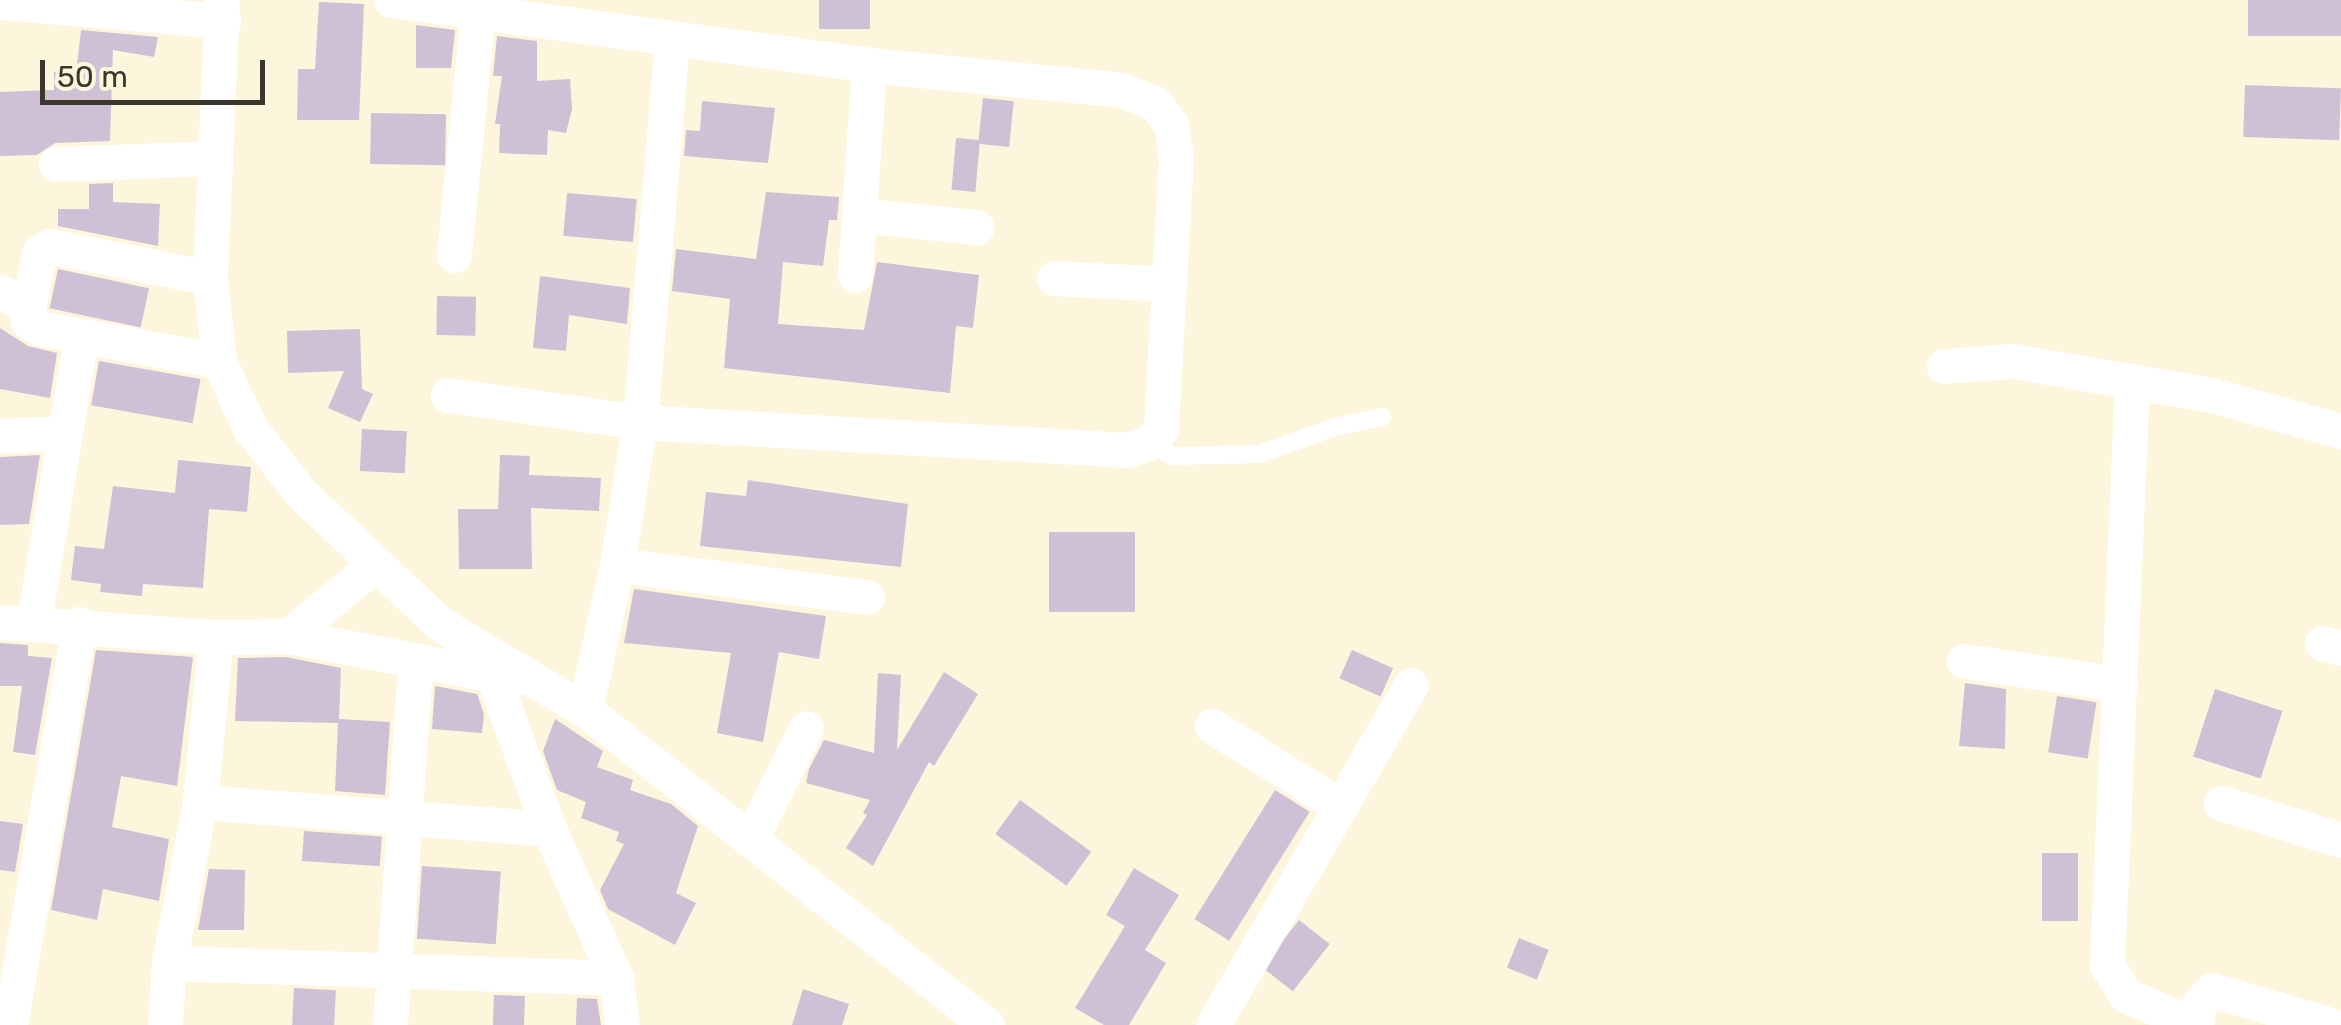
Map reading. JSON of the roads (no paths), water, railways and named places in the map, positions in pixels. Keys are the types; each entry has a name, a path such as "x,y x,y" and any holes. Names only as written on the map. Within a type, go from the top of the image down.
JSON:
{"street":[{"path":"391,0 869,65 1122,90 1155,103 1170,124 1176,158 1160,430 1148,444 1127,450 640,422 448,395"},
{"path":"0,2 222,10 210,278 220,361 250,428 302,493 374,566 440,624 585,710 987,1025"},
{"path":"454,254 478,10"},
{"path":"585,710 617,565 640,422 672,39"},
{"path":"854,275 869,65"},
{"path":"56,164 215,158"},
{"path":"859,215 976,227"},
{"path":"210,278 49,246 39,253 15,299 34,326 81,338 220,361"},
{"path":"1054,278 1168,284"},
{"path":"81,338 17,622 216,637 288,636 536,684"},
{"path":"1944,366 2013,361 2212,395 2341,431"},
{"path":"2132,381 2107,965 2126,995 2195,1025 2200,1002 2212,990 2331,1025"},
{"path":"0,436 62,433"},
{"path":"617,565 868,598"},
{"path":"288,636 374,566"},
{"path":"10,1025 14,909 79,624"},
{"path":"166,1025 169,963 200,802 216,637"},
{"path":"1964,661 2120,684"},
{"path":"390,1025 401,819 415,663"},
{"path":"492,674 549,829 616,978 622,1025"},
{"path":"1213,1025 1410,685"},
{"path":"1212,726 1340,806"},
{"path":"750,840 806,728"},
{"path":"200,802 549,829"},
{"path":"2221,803 2341,840"},
{"path":"169,963 391,967 616,978"}],"lane":[{"path":"1148,444 1172,456 1260,454 1335,428 1382,417"}]}
